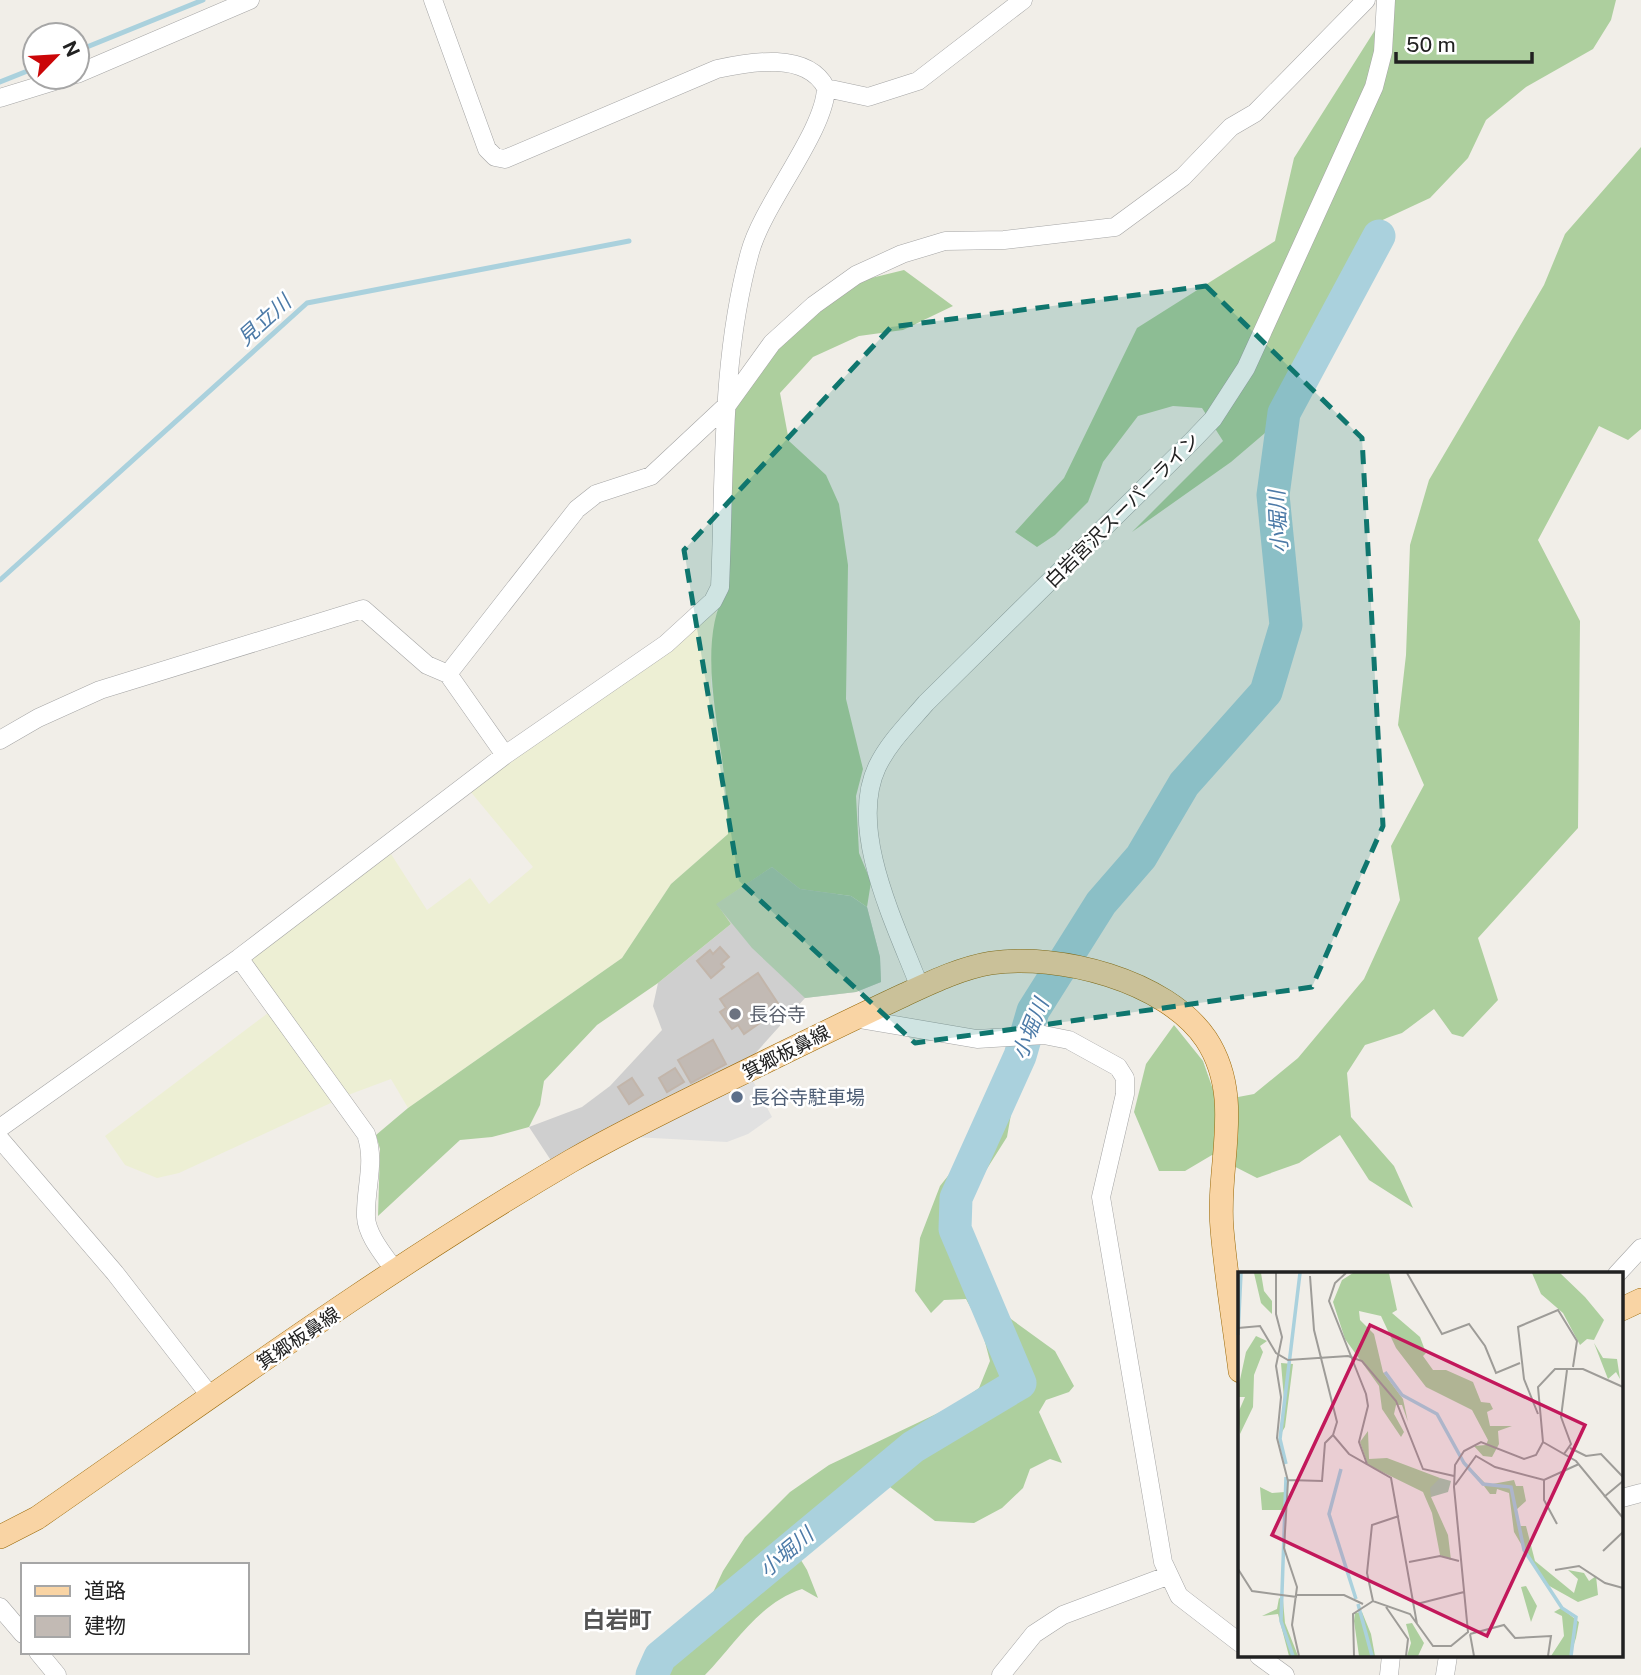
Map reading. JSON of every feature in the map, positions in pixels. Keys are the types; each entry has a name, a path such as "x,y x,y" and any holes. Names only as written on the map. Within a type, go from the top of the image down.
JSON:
{"main road":[{"name":"箕郷板鼻線","path":"0,1537 37,1518 395,1271 574,1159 853,1018 966,969 994,963 1044,960 1108,975 1152,994 1184,1015 1203,1035 1219,1061 1227,1088 1222,1228 1238,1355"},
{"path":"1624,1308 1641,1300"}],"street":[{"path":"91,69 250,0"},
{"path":"433,0 487,149 495,157 505,159 717,69 746,63 793,65 811,71 826,88 868,97 918,81 1023,0"},
{"name":"白岩宮沢スーパーライン","path":"920,988 873,858 869,792 876,768 889,746 926,703 1192,441 1230,396 1273,316 1374,87 1383,52 1385,0"},
{"path":"448,674 577,509 596,494 651,476 728,404 772,343 814,305 856,275 902,254 945,241 1004,240 1115,227 1183,177 1231,127 1255,113 1363,4"},
{"path":"0,1128 239,958 505,755 666,644 713,601 720,587 730,363 750,251 761,224 822,111 826,88"},
{"path":"0,98 23,91"},
{"path":"0,740 38,718 100,690 363,609 427,665 448,674 505,755"},
{"path":"239,958 366,1134 372,1151 366,1218 370,1232 395,1271"},
{"path":"853,1018 976,1040 1044,1035 1069,1040 1118,1067 1125,1078 1125,1094 1101,1197 1118,1289 1121,1332 1167,1576 1179,1596 1238,1642"},
{"path":"0,1139 115,1273 211,1397"},
{"path":"1619,1272 1641,1248"},
{"path":"1624,1497 1641,1493"},
{"path":"1001,1675 1034,1634 1063,1615 1167,1576"},
{"path":"0,1607 21,1632"},
{"path":"40,1654 57,1675"},
{"path":"1262,1658 1285,1675"}],"highlighted area":[{"path":"1206,286 1362,438 1383,826 1312,987 915,1043 739,881 684,550 891,327"}],"shaded area":[{"name":"長谷寺","path":"772,867 867,907 880,957 881,982 856,992 805,998 752,1057 552,1162 529,1127 582,1107 610,1086 662,1030 653,1006 658,983 731,924 716,904"},
{"name":"長谷寺駐車場","path":"751,1077 772,1117 748,1134 727,1142 634,1137"}],"green space":[{"path":"1394,0 1616,0 1611,20 1593,49 1526,87 1486,120 1468,158 1430,198 1374,224 1265,433 1231,462 1132,532 1223,441 1202,408 1173,406 1138,416 1103,462 1088,502 1055,535 1037,547 1015,532 1064,478 1137,328 1275,241 1294,158"},
{"path":"1641,147 1641,429 1628,440 1599,426 1538,540 1580,621 1578,828 1478,938 1498,1000 1463,1037 1452,1034 1434,1009 1402,1033 1365,1045 1347,1073 1351,1117 1394,1166 1413,1208 1369,1180 1340,1135 1299,1163 1257,1178 1212,1155 1185,1171 1159,1171 1134,1112 1146,1064 1174,1025 1203,1061 1217,1101 1254,1094 1298,1058 1364,979 1400,900 1391,846 1424,785 1398,725 1406,655 1410,545 1429,480 1544,285 1565,234"},
{"path":"904,270 953,306 903,330 859,336 813,357 780,393 789,441 826,475 839,504 848,565 846,699 863,769 856,796 859,853 871,882 867,907 851,896 800,889 772,867 717,904 731,924 658,983 597,1025 544,1081 540,1105 529,1127 492,1137 460,1140 378,1216 380,1149 376,1135 408,1108 622,958 671,884 728,834 711,655 718,609 727,589 735,408 774,352 817,313 859,281"},
{"path":"717,606 711,684 724,776 728,834 671,884 622,958 408,1108 391,1079 348,1095 179,1173 157,1178 125,1165 105,1136 280,1004 249,959 391,854 427,910 470,878 489,904 533,867 470,791 668,651"},
{"path":"772,867 800,889 851,896 867,907 880,957 881,982 856,992 805,998 752,948 716,904"},
{"path":"1009,1070 1016,1086 1007,1137 971,1194 965,1226 998,1303 1011,1319 1055,1351 1074,1386 1069,1392 1046,1400 1039,1412 1062,1463 1050,1459 1030,1469 1023,1488 1002,1508 974,1523 935,1521 890,1487 793,1547 807,1570 818,1598 802,1589 773,1604 760,1614 705,1675 651,1675 698,1625 723,1571 745,1537 790,1492 829,1465 955,1405 979,1388 990,1361 981,1327 966,1299 944,1300 931,1313 915,1291 920,1238 940,1186 955,1167 993,1081 1000,1072"}],"building":[{"path":"720,947 729,957 721,964 724,967 711,978 697,961 710,950 713,954"},
{"path":"758,973 781,1008 744,1034 738,1025 732,1029 720,1012 726,1008 720,999"},
{"path":"713,1040 726,1064 691,1083 678,1060"},
{"path":"675,1068 684,1082 667,1092 659,1078"},
{"path":"632,1078 643,1095 629,1104 618,1087"}],"waterway":[{"path":"91,45 203,0"},
{"path":"0,82 21,74"},
{"name":"小堀川","path":"652,1675 660,1657 913,1447 1020,1383 955,1229 956,1198 1020,1056 1033,1011 1101,903 1141,857 1184,784 1266,692 1286,625 1273,495 1284,413 1379,236"},
{"name":"見立川","path":"0,580 307,303 629,241"}],"place":[{"name":"長谷寺","path":"735,1014"},
{"name":"長谷寺駐車場","path":"737,1097"}],"district":[{"name":"白岩町","path":"617,1619"}]}
